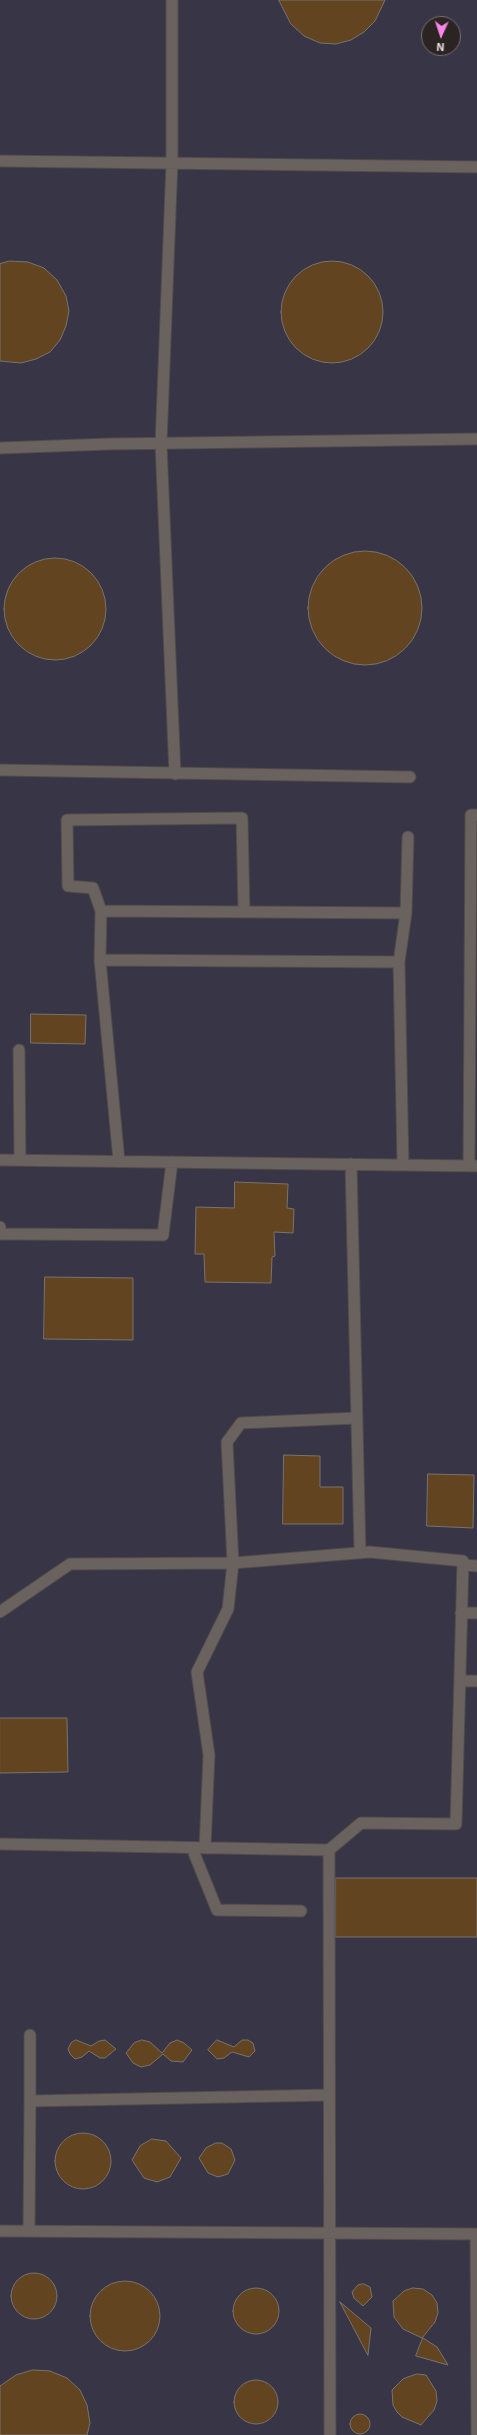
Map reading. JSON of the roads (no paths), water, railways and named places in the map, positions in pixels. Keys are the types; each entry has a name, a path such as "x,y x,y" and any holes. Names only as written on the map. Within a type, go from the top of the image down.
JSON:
{"lane":[{"path":"172,0 172,162 161,444 175,774"},
{"path":"0,161 477,167"},
{"path":"0,448 477,439"},
{"path":"0,770 410,777"},
{"path":"0,1160 473,1166 471,815 477,814"},
{"path":"119,1161 100,960 101,911 93,888 68,886 67,820 242,818 244,912"},
{"path":"403,1165 399,962 406,913 408,837"},
{"path":"101,911 406,913"},
{"path":"100,960 399,962"},
{"path":"19,1050 20,1160"},
{"path":"0,1227 0,1234 163,1235 172,1162"},
{"path":"351,1164 360,1553"},
{"path":"205,1848 209,1755 197,1672 228,1609 233,1563 227,1442 241,1423 357,1418"},
{"path":"0,1612 70,1564 233,1563 360,1553 462,1560 463,1565 456,1824 361,1824 329,1850 0,1844"},
{"path":"463,1565 477,1566"},
{"path":"462,1613 477,1613"},
{"path":"460,1681 477,1681"},
{"path":"192,1848 217,1910 301,1911"},
{"path":"329,1850 330,2435"},
{"path":"29,2231 30,2036"},
{"path":"30,2101 329,2095"},
{"path":"0,2231 476,2234 477,2435"}]}
